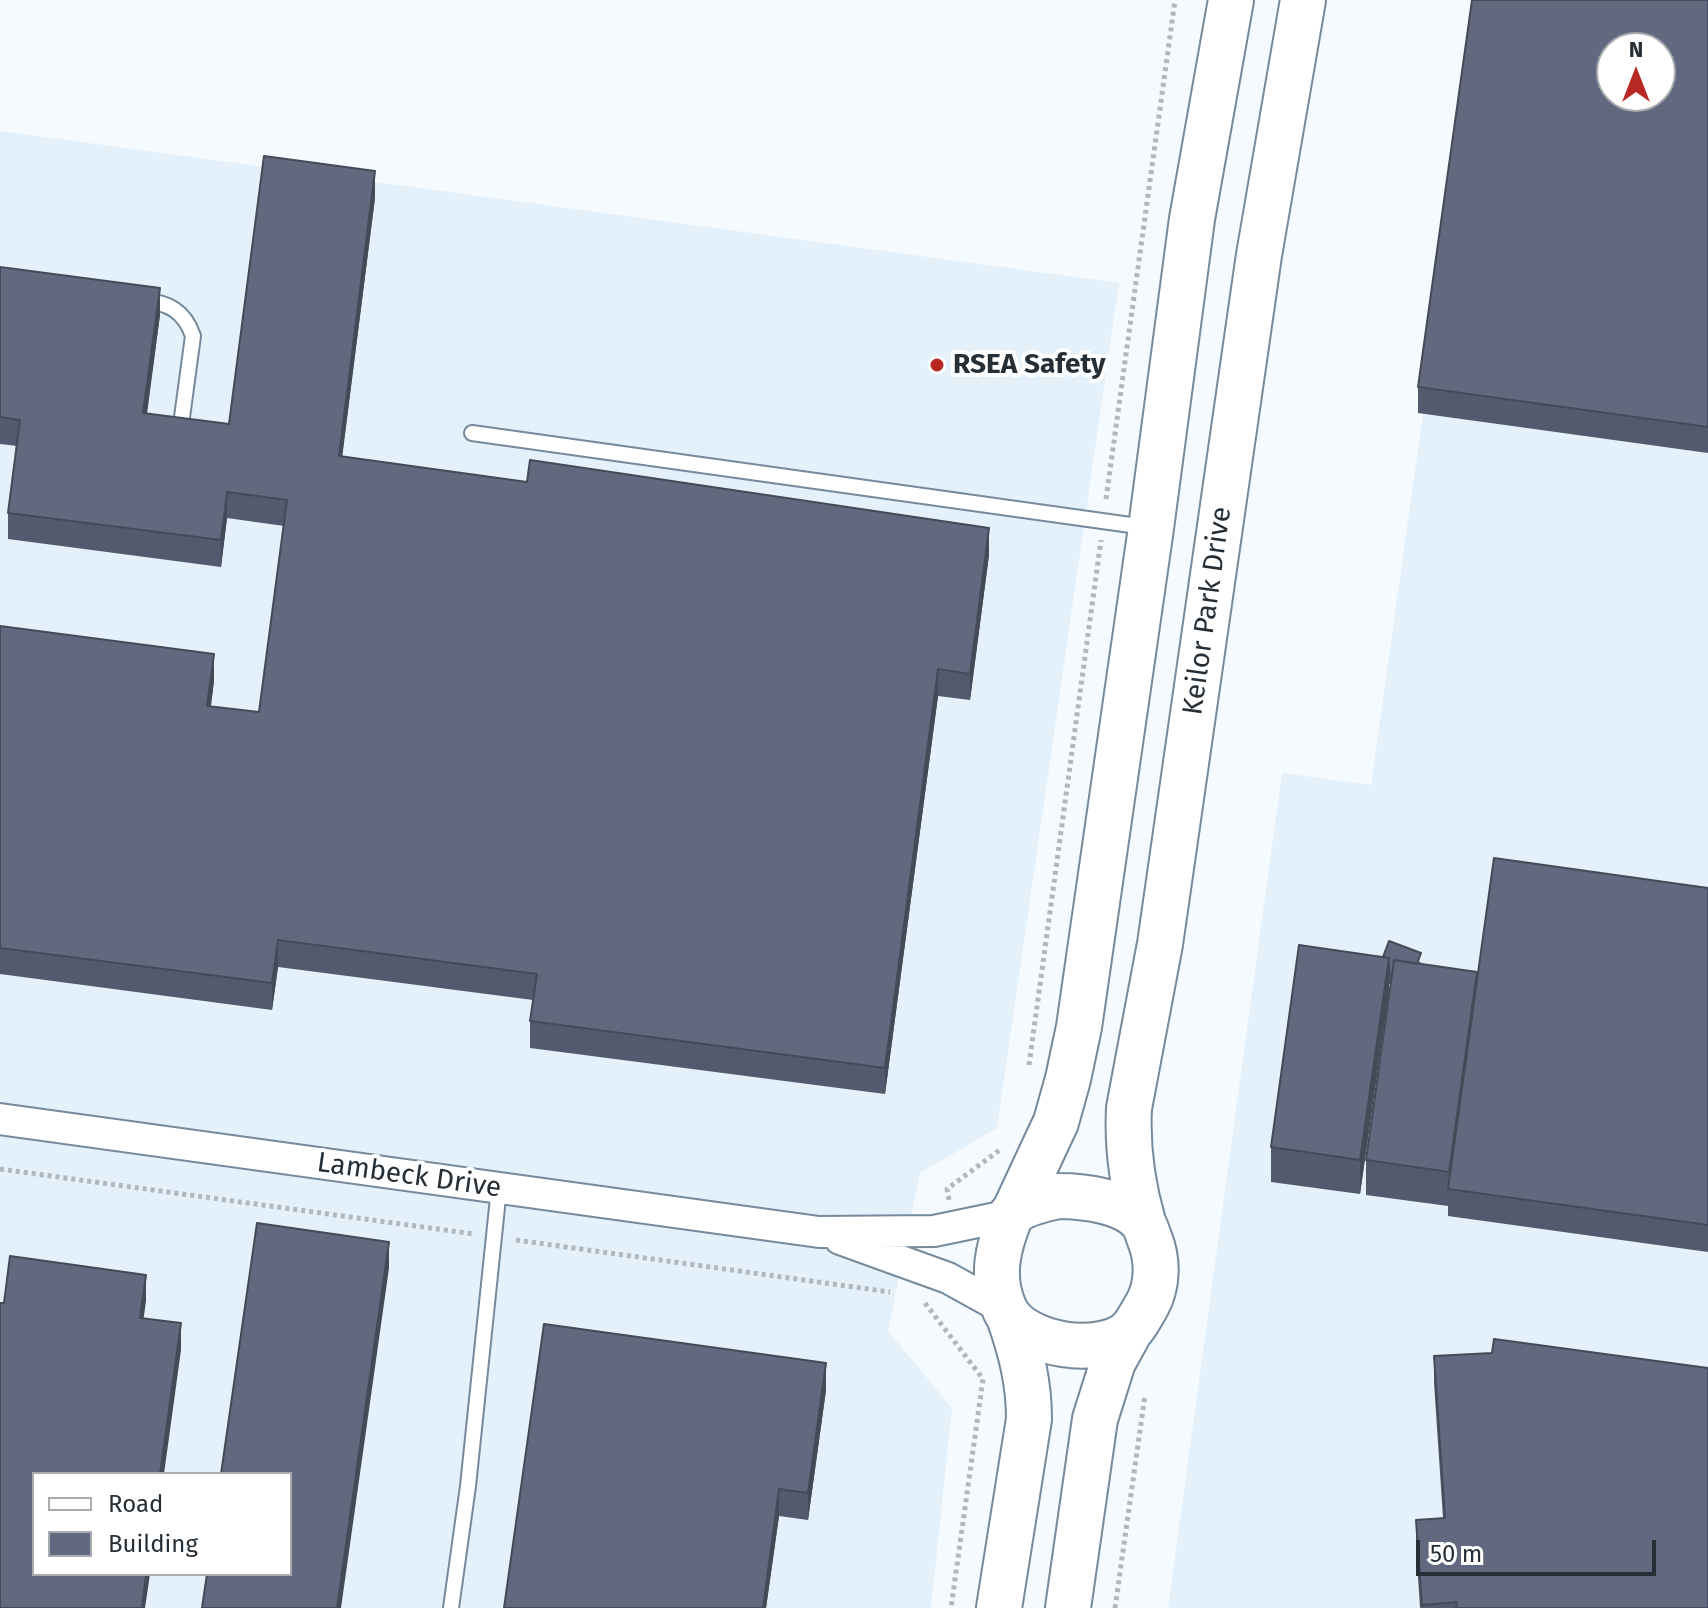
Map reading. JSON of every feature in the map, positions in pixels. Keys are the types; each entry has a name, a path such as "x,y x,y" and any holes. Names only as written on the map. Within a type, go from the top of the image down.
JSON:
{"main road":[{"path":"999,1608 1029,1419 1029,1388 1023,1357 1006,1313 996,1271 998,1251 1056,1122 1079,1027 1192,219 1231,0"},
{"name":"Keilor Park Drive","path":"1143,1222 1127,1135 1129,1108 1160,944 1259,255 1303,0"},
{"path":"1013,1213 1036,1201 1058,1196 1080,1196 1121,1208 1143,1222 1155,1256 1155,1283 1150,1299 1108,1373 1095,1419 1068,1608"},
{"path":"1006,1313 1049,1342 1072,1347 1093,1345 1130,1331"}],"street":[{"name":"Lambeck Drive","path":"0,1119 819,1232 934,1231 1013,1213"},
{"name":"Lambeck Drive","path":"819,1232 948,1278 1006,1313"}],"lane":[{"path":"135,299 165,303 175,308 190,325 193,336 180,432"},
{"path":"472,433 1151,528"},
{"path":"451,1608 468,1486 499,1188"}],"path":[{"path":"1028,1072 1175,0"},
{"path":"956,1228 947,1189 1008,1144"},
{"path":"0,1169 891,1292"},
{"path":"931,1312 948,1278"},
{"path":"920,1296 983,1379 951,1608"},
{"path":"1115,1608 1146,1387"}],"shaded area":[{"path":"1481,0 1708,0 1708,1608 1168,1608 1282,773 1371,785"},
{"path":"0,131 1119,283 997,1128 920,1173 888,1331 952,1408 931,1608 0,1608"}],"building":[{"path":"1472,0 1708,0 1708,427 1418,387"},
{"path":"264,156 375,171 339,456 527,482 530,460 989,528 970,674 938,669 885,1068 530,1021 537,974 278,940 272,983 0,948 0,626 214,654 207,706 259,712 287,500 227,492 221,540 8,513 20,420 0,417 0,267 160,288 143,413 229,424"},
{"path":"1494,858 1708,888 1708,1225 1448,1189"},
{"path":"1389,941 1421,953 1417,964 1394,960 1392,976 1389,975 1389,958 1383,957"},
{"path":"1299,945 1389,958 1360,1160 1271,1147"},
{"path":"1394,960 1477,972 1449,1172 1366,1160"},
{"path":"257,1223 389,1242 337,1608 202,1608 207,1576 292,1576 292,1472 221,1472"},
{"path":"10,1256 146,1275 140,1318 181,1323 160,1472 32,1472 32,1576 146,1576 142,1608 0,1608 0,1303 4,1303"},
{"path":"544,1324 826,1363 808,1493 779,1489 763,1608 504,1608"},
{"path":"1494,1339 1708,1368 1708,1608 1456,1608 1457,1602 1422,1605 1416,1520 1445,1518 1434,1356 1492,1353"}],"place":[{"name":"RSEA Safety","path":"937,365"}]}
